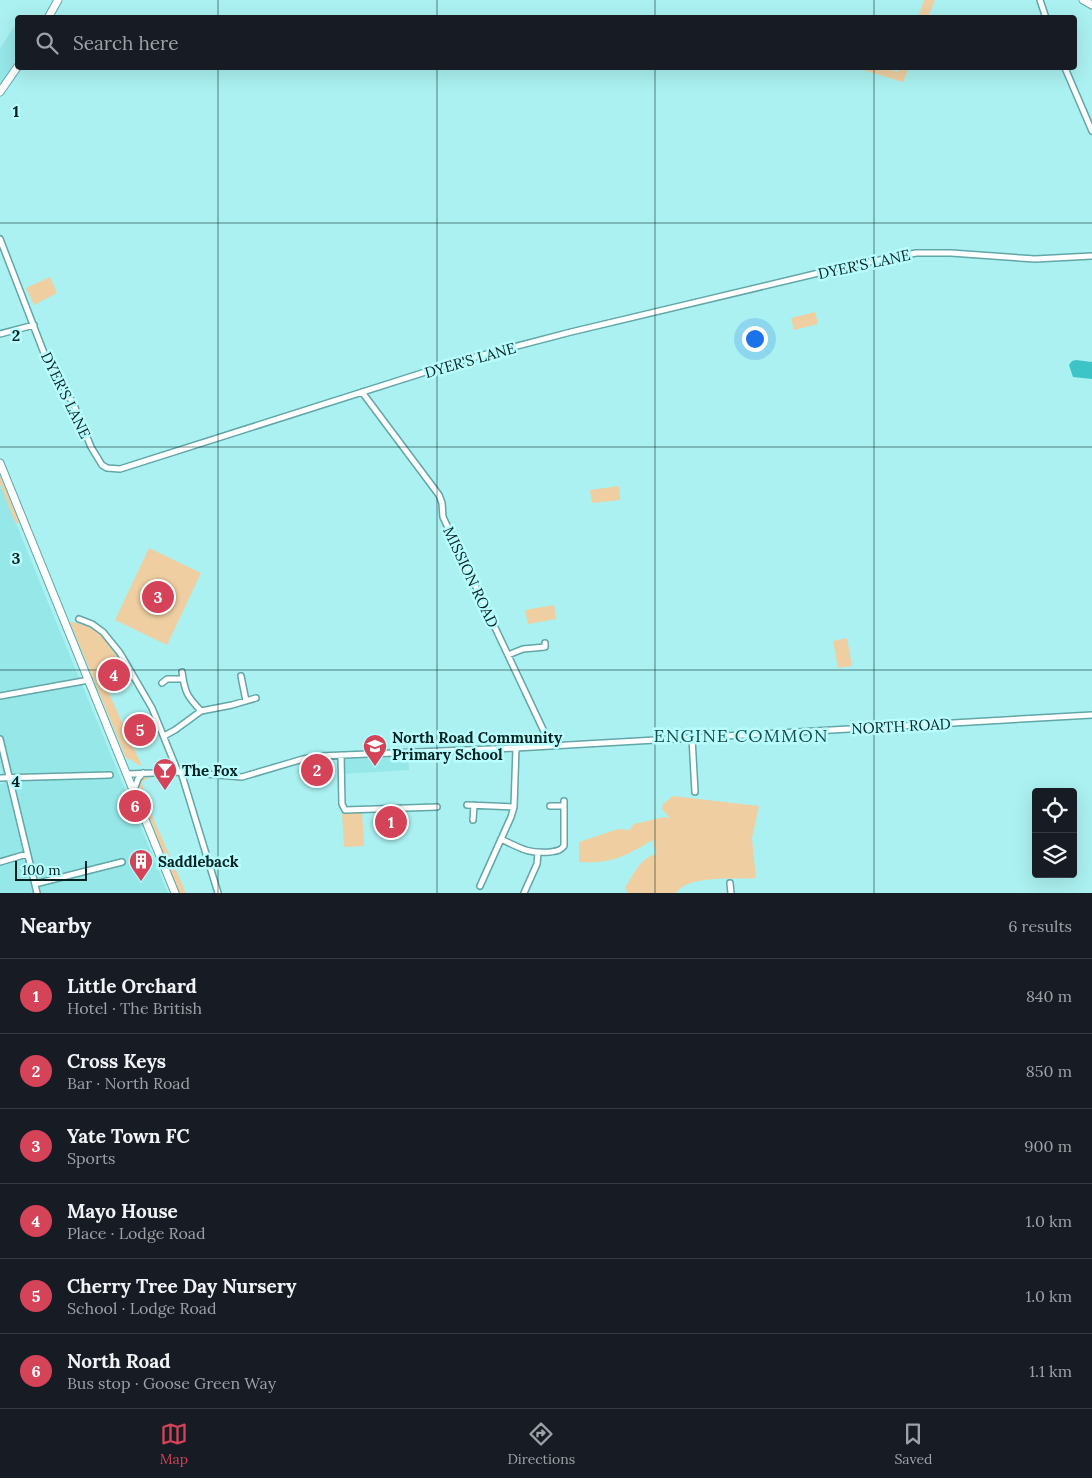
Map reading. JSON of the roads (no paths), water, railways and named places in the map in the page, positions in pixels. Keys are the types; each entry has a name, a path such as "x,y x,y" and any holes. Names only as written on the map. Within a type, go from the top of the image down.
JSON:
{"main road":[{"path":"50,15 58,0"},
{"path":"1083,0 1092,5"},
{"path":"0,92 15,70"},
{"path":"0,464 175,893"}],"street":[{"path":"1040,0 1045,15"},
{"path":"1066,70 1092,131"},
{"name":"DYER'S LANE","path":"0,239 44,353 74,405 91,447 102,465 107,468 120,469 460,361 571,332 823,272 916,253 951,253 1035,259 1092,256"},
{"path":"0,334 34,325"},
{"name":"MISSION ROAD","path":"362,392 439,495 442,503 442,514 548,740 549,746"},
{"path":"79,619 92,624 110,639 148,701 180,772 218,893"},
{"path":"508,655 523,649 546,647 545,642"},
{"path":"182,672 184,688 189,698 201,711"},
{"path":"241,676 246,701"},
{"path":"162,683 167,679 183,679"},
{"path":"0,696 89,680"},
{"path":"164,736 201,711 256,698"},
{"name":"NORTH ROAD","path":"128,774 180,772 242,777 303,759 341,755 516,748 1092,715"},
{"path":"692,738 695,792"},
{"path":"0,739 37,893"},
{"path":"480,886 514,807 516,748"},
{"path":"341,755 342,804 344,810 437,807"},
{"path":"134,790 138,780 144,773"},
{"path":"0,778 110,775"},
{"path":"501,839 530,852 558,851 564,846 564,803 550,806"},
{"path":"467,805 514,807"},
{"path":"473,820 474,806"},
{"path":"524,893 537,864 538,853"},
{"path":"0,862 27,854"},
{"path":"35,884 122,862"},
{"path":"730,883 731,893"}],"place":[{"name":"Yate Town FC","path":"158,597"},
{"name":"Mayo House","path":"114,675"},
{"name":"Cherry Tree Day Nursery","path":"140,730"},
{"name":"North Road Community Primary School","path":"375,767"},
{"name":"Cross Keys","path":"317,770"},
{"name":"The Fox","path":"165,791"},
{"name":"North Road","path":"135,806"},
{"name":"Little Orchard","path":"391,822"},
{"name":"Saddleback","path":"141,882"}],"district":[{"name":"ENGINE COMMON","path":"741,735"}]}
